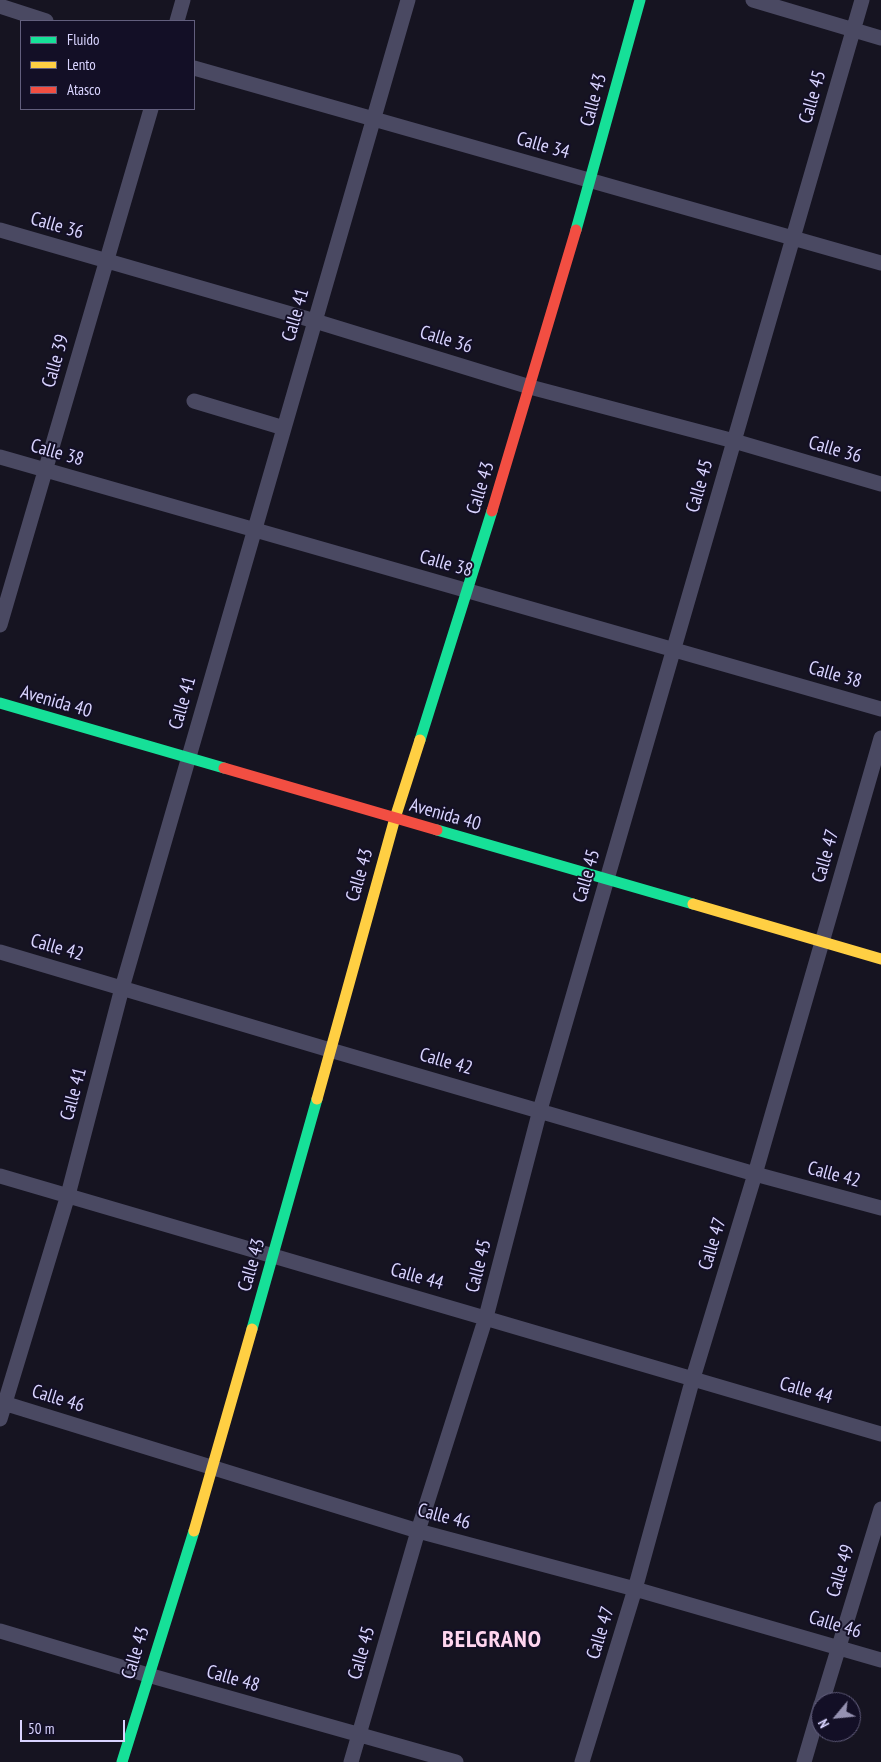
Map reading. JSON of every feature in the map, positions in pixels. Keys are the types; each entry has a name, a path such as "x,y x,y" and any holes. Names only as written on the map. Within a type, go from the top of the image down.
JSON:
{"street":[{"path":"177,20 183,0"},
{"name":"Calle 41","path":"0,1419 2,1403 68,1195 122,988 408,0"},
{"name":"Calle 43","path":"122,1762 213,1468 394,818 468,591 530,387 640,0"},
{"path":"753,0 881,38"},
{"name":"Calle 45","path":"351,1762 418,1530 486,1317 540,1110 862,0"},
{"path":"0,6 43,20"},
{"name":"Calle 34","path":"195,68 881,263"},
{"name":"Calle 39","path":"0,625 151,110"},
{"name":"Calle 36","path":"0,230 315,321 530,387 734,441 881,484"},
{"path":"194,401 284,428"},
{"name":"Calle 38","path":"0,457 881,709"},
{"name":"Avenida 40","path":"0,703 881,959"},
{"name":"Calle 47","path":"582,1762 635,1589 693,1378 755,1174 881,738"},
{"name":"Calle 42","path":"0,952 755,1174 881,1208"},
{"name":"Calle 44","path":"0,1176 881,1434"},
{"name":"Calle 46","path":"2,1403 418,1530 635,1589 838,1646 881,1660"},
{"name":"Calle 49","path":"824,1692 881,1509"},
{"name":"Calle 48","path":"0,1631 456,1762"},
{"name":"Calle 49","path":"804,1762 811,1738"}],"traffic: fast":[{"path":"576,230 640,0"},
{"path":"420,740 492,511"},
{"path":"0,703 224,768"},
{"path":"437,830 693,904"},
{"path":"252,1329 317,1099"},
{"path":"122,1762 194,1531"}],"traffic: slow":[{"path":"317,1099 395,818 420,740"},
{"path":"693,904 881,959"},
{"path":"194,1531 252,1329"}],"traffic: jam":[{"path":"492,511 576,230"},
{"path":"224,768 437,830"}],"district":[{"name":"BELGRANO","path":"492,1640"}]}
